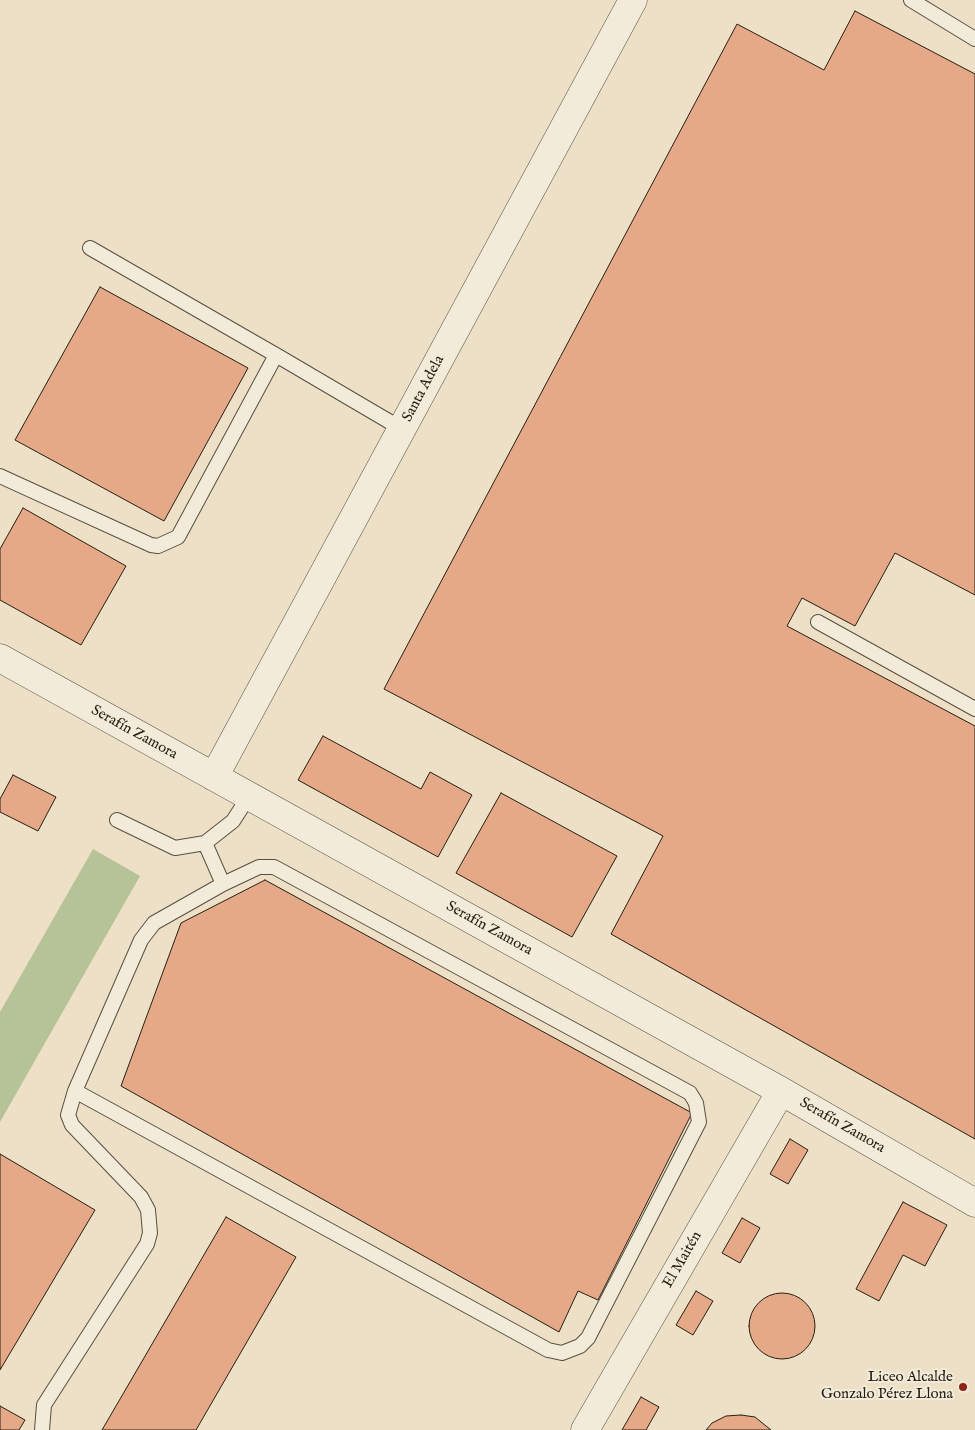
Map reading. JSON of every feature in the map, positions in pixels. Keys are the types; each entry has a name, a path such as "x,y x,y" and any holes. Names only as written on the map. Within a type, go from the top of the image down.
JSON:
{"street":[{"name":"Santa Adela","path":"214,777 633,0"},
{"name":"Serafín Zamora","path":"0,658 781,1090 975,1203"},
{"name":"El Maitén","path":"585,1430 781,1090"}],"lane":[{"path":"911,0 975,39"},
{"path":"90,248 402,429"},
{"path":"0,476 151,545 166,544 178,536 276,355"},
{"path":"818,622 975,709"},
{"path":"117,820 175,848 205,843 233,821 249,796"},
{"path":"205,843 223,884"},
{"path":"42,1430 44,1406 147,1244 150,1233 148,1210 141,1197 72,1124 68,1115 75,1091 141,940 154,924 223,884 259,867 274,867 690,1093 696,1103 699,1122 588,1338 570,1351 562,1353 548,1350 75,1091"}],"green space":[{"path":"93,849 140,876 0,1122 0,1012"}],"building":[{"path":"855,11 975,74 975,595 895,553 855,626 802,598 787,626 975,726 975,1139 611,934 663,836 384,689 737,24 824,70"},
{"path":"100,287 248,368 164,521 15,440"},
{"path":"23,508 126,566 81,645 0,600 0,549"},
{"path":"323,736 421,789 430,772 472,795 438,857 298,780"},
{"path":"13,775 56,797 38,831 0,812 0,799"},
{"path":"501,793 617,856 572,937 456,873"},
{"path":"265,880 692,1113 598,1300 578,1291 559,1332 121,1086 181,923"},
{"path":"790,1139 808,1150 788,1184 770,1174"},
{"path":"0,1154 95,1210 0,1370"},
{"path":"903,1202 947,1225 925,1266 903,1255 879,1301 856,1289"},
{"path":"226,1217 296,1257 196,1430 102,1430"},
{"path":"742,1218 760,1228 740,1263 722,1253"},
{"path":"696,1291 713,1301 693,1335 676,1325"},
{"path":"782,1293 794,1296 805,1303 812,1314 815,1326 812,1338 805,1349 794,1356 782,1359 770,1356 759,1349 752,1338 749,1326 752,1314 759,1303 770,1296"},
{"path":"641,1397 659,1407 646,1430 622,1430"},
{"path":"0,1406 25,1420 19,1430 0,1430"},
{"path":"741,1415 755,1417 771,1430 706,1430 712,1423 726,1416"}],"place":[{"name":"Liceo Alcalde Gonzalo Pérez Llona","path":"963,1387"}]}
